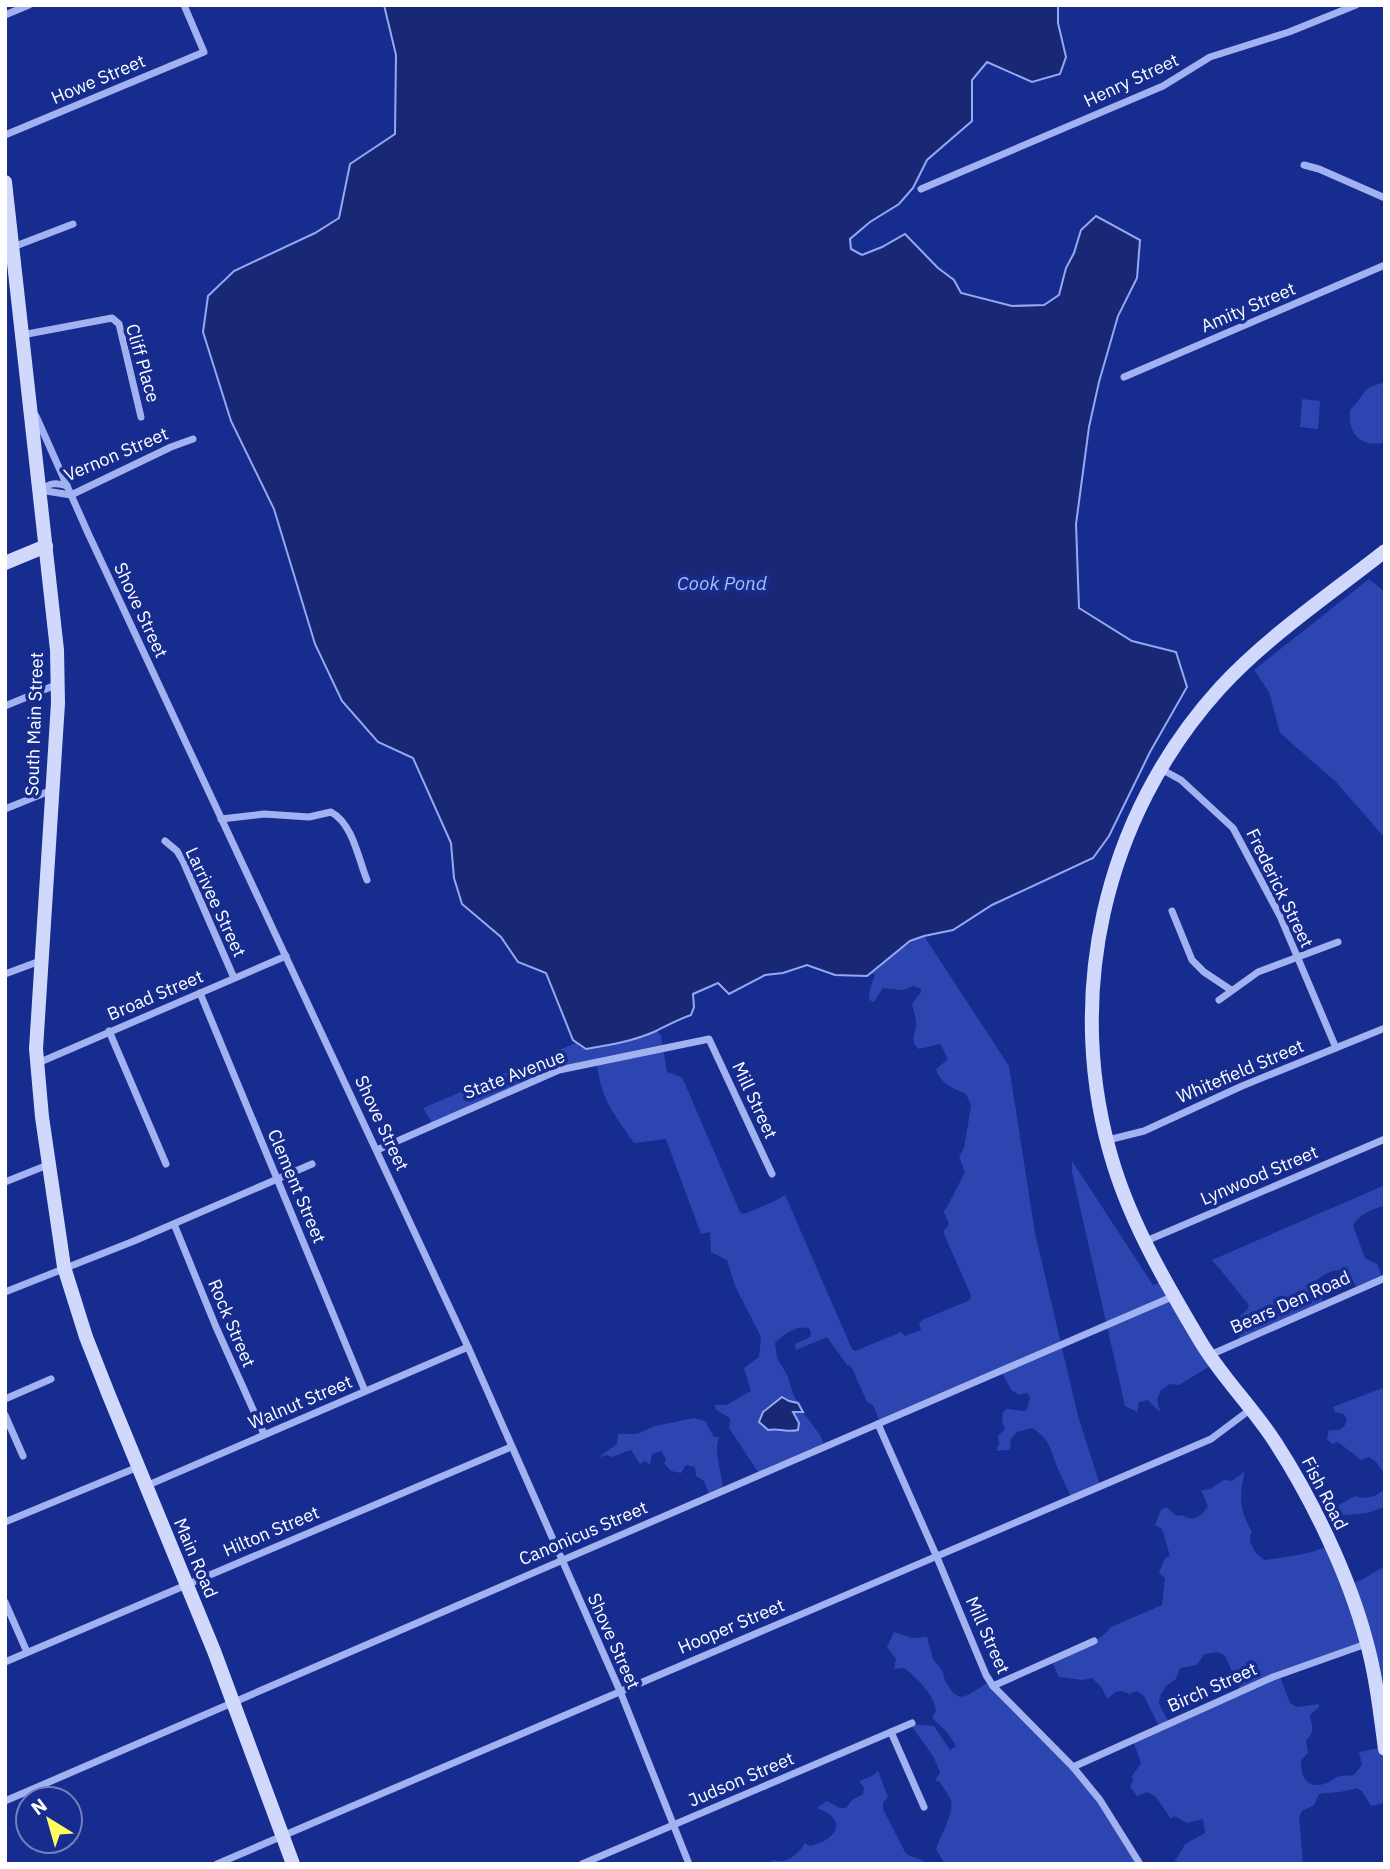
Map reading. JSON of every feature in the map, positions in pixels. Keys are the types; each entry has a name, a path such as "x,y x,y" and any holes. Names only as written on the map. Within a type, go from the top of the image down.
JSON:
{"main road":[{"name":"South Main Street","path":"5,182 13,247 12,286 22,335 56,635 58,684 36,1034 37,1063 64,1267"},
{"path":"5,563 46,546"},
{"name":"Fish Road","path":"1385,551 1270,641 1236,672 1192,722 1161,769 1135,816 1105,901 1095,953 1091,1000 1092,1046 1098,1101 1122,1188 1146,1241 1209,1356 1278,1446 1330,1546 1351,1593 1367,1644 1376,1682 1385,1749"},
{"name":"Main Road","path":"64,1267 86,1336 234,1701 293,1864"}],"street":[{"path":"5,15 29,5"},
{"name":"Howe Street","path":"5,135 204,52 184,5"},
{"name":"Henry Street","path":"921,189 1163,86 1210,57 1289,32 1356,5"},
{"path":"1304,165 1385,198"},
{"path":"13,247 74,224"},
{"name":"Amity Street","path":"1124,377 1385,265"},
{"name":"Cliff Place","path":"22,335 112,318 119,324 141,417"},
{"name":"Shove Street","path":"30,403 468,1347 620,1691 689,1864"},
{"name":"Vernon Street","path":"40,490 71,495 193,439"},
{"name":"Vernon Street","path":"40,490 50,484 67,486"},
{"path":"5,706 58,684"},
{"name":"Frederick Street","path":"1161,769 1181,780 1230,824 1280,916 1336,1048"},
{"path":"5,808 52,790"},
{"path":"221,819 264,814 309,817 331,812 338,816 349,833 367,880"},
{"name":"Larrivee Street","path":"165,841 177,851 183,861 234,978"},
{"path":"1172,911 1192,960 1204,972 1231,990"},
{"path":"1219,1000 1258,972 1338,943"},
{"name":"Broad Street","path":"37,1063 286,956"},
{"path":"5,974 40,961"},
{"name":"Clement Street","path":"200,993 365,1391"},
{"name":"Whitefield Street","path":"1107,1140 1144,1130 1242,1086 1385,1028"},
{"path":"109,1031 166,1164"},
{"name":"State Avenue","path":"377,1150 559,1070 709,1039"},
{"name":"Mill Street","path":"709,1039 772,1174"},
{"name":"Lynwood Street","path":"1146,1241 1385,1139"},
{"path":"5,1182 50,1164"},
{"path":"5,1292 174,1224 312,1164"},
{"name":"Rock Street","path":"174,1224 264,1434"},
{"name":"Bears Den Road","path":"1209,1356 1385,1278"},
{"name":"Canonicus Street","path":"5,1801 1175,1296"},
{"name":"Walnut Street","path":"145,1486 468,1347"},
{"path":"5,1399 51,1379"},
{"name":"Hooper Street","path":"217,1864 1211,1439 1251,1408"},
{"path":"5,1415 23,1456"},
{"name":"Mill Street","path":"878,1424 979,1661 993,1686 1073,1766 1100,1800 1140,1864"},
{"name":"Hilton Street","path":"5,1662 511,1447"},
{"path":"5,1522 138,1467"},
{"path":"5,1602 27,1652"},
{"path":"993,1686 1094,1641"},
{"name":"Birch Street","path":"1073,1766 1273,1677 1367,1644"},
{"name":"Judson Street","path":"582,1864 912,1724"},
{"path":"891,1732 924,1807"}],"shaded area":[{"path":"1385,382 1385,443 1362,441 1351,426 1350,410 1366,390"},
{"path":"1302,399 1320,401 1318,429 1300,427"},
{"path":"1369,579 1385,592 1385,838 1335,781 1280,733 1269,692 1254,670"},
{"path":"924,936 1009,1066 1035,1233 1078,1416 1100,1485 1071,1497 1050,1447 1032,1428 1017,1432 1010,1440 1009,1450 996,1451 998,1436 1005,1429 1003,1412 1007,1409 1024,1411 1030,1398 1027,1393 1019,1395 1011,1390 1002,1373 879,1420 873,1405 867,1402 851,1366 847,1365 827,1337 796,1350 795,1344 810,1337 809,1328 804,1327 790,1331 775,1343 778,1358 798,1403 789,1401 781,1428 790,1432 798,1430 799,1423 793,1412 803,1412 820,1435 825,1447 760,1475 729,1428 730,1418 716,1410 715,1405 726,1405 751,1391 744,1368 759,1357 761,1337 735,1286 727,1260 711,1252 710,1232 701,1234 666,1139 634,1143 606,1098 597,1065 557,1069 432,1123 423,1108 578,1042 580,1047 586,1049 657,1031 661,1036 667,1072 681,1077 685,1084 740,1212 744,1214 785,1195 852,1349 855,1351 901,1332 905,1336 921,1330 919,1324 922,1320 970,1300 971,1295 943,1232 949,1224 943,1210 965,1172 959,1157 964,1148 971,1105 966,1094 948,1085 938,1074 936,1069 948,1059 940,1044 919,1049 914,1043 916,1022 912,1004 921,989 913,986 903,990 883,988 874,1002 869,1000 875,975 871,973 903,948"},
{"path":"1072,1161 1153,1285 1166,1280 1215,1363 1179,1385 1170,1384 1161,1390 1157,1399 1160,1412 1148,1400 1139,1402 1137,1412 1125,1406 1072,1172"},
{"path":"1385,1185 1385,1206 1366,1213 1353,1226 1365,1258 1377,1264 1382,1277 1359,1291 1345,1273 1336,1270 1330,1272 1315,1281 1324,1305 1240,1339 1234,1321 1249,1305 1212,1260"},
{"path":"1385,1387 1385,1474 1369,1457 1361,1460 1338,1442 1332,1444 1327,1439 1329,1430 1340,1429 1347,1420 1344,1414 1335,1412 1333,1407"},
{"path":"694,1418 705,1421 714,1437 719,1437 717,1451 723,1491 710,1496 704,1481 696,1476 695,1467 686,1465 681,1473 671,1471 664,1463 666,1459 661,1451 652,1454 650,1465 645,1461 640,1464 631,1450 612,1457 606,1455 598,1458 617,1444 618,1434 637,1434 655,1426"},
{"path":"1245,1471 1242,1509 1252,1532 1251,1544 1255,1552 1265,1560 1304,1554 1328,1546 1348,1585 1385,1566 1385,1803 1371,1806 1362,1791 1356,1788 1319,1794 1314,1805 1302,1811 1299,1817 1303,1864 1182,1864 1174,1860 1185,1844 1205,1833 1203,1819 1187,1823 1174,1816 1171,1819 1156,1797 1147,1792 1137,1796 1130,1787 1132,1776 1141,1763 1133,1741 1159,1726 1144,1696 1137,1691 1129,1694 1120,1691 1107,1699 1102,1688 1092,1678 1083,1680 1059,1677 1051,1660 1100,1638 1111,1627 1162,1605 1165,1578 1159,1573 1165,1558 1170,1556 1162,1529 1155,1525 1161,1510 1167,1507 1176,1516 1196,1518 1208,1506 1201,1490 1210,1489 1224,1480 1232,1481","holes":["1367,1646 1384,1747 1359,1752 1362,1765 1354,1775 1339,1776 1320,1785 1310,1784 1302,1772 1301,1760 1308,1753 1306,1741 1312,1728 1310,1715 1319,1704 1297,1707 1290,1703 1279,1674","1218,1652 1225,1656 1240,1689 1168,1721 1159,1704 1160,1696 1167,1685 1176,1679 1180,1668 1197,1665 1204,1654"]},
{"path":"1385,1488 1385,1507 1367,1513 1335,1516 1320,1523 1318,1521 1335,1513 1339,1505 1355,1496 1371,1497"},
{"path":"894,1632 912,1638 927,1637 933,1659 943,1672 945,1681 953,1693 960,1697 990,1681 1074,1766 1138,1864 945,1864 936,1849 949,1818 951,1801 939,1781 935,1781 940,1772 933,1756 910,1724 934,1726 950,1750 956,1746 947,1732 932,1718 936,1711 935,1705 924,1687 904,1668 894,1669 896,1659 887,1647"},
{"path":"878,1771 888,1797 883,1802 883,1809 905,1852 927,1864 765,1864 788,1859 805,1843 810,1846 833,1835 836,1824 833,1818 817,1808 827,1801 846,1808 852,1800 863,1794 864,1788 859,1781"}],"water":[{"name":"Cook Pond","path":"384,5 1058,5 1058,23 1066,57 1060,74 1032,82 987,62 972,80 972,121 927,160 913,188 899,204 870,222 850,239 851,249 862,255 905,234 938,268 954,280 961,293 1012,306 1044,305 1059,295 1081,230 1096,216 1140,240 1137,278 1118,316 1089,427 1076,524 1079,608 1132,641 1176,652 1187,687 1150,752 1109,836 1093,858 992,905 953,930 910,941 867,976 835,975 807,965 783,973 765,975 729,994 718,983 693,994 694,1007 691,1015 648,1034 586,1049 573,1040 546,973 518,962 501,937 462,904 454,878 451,843 413,758 378,742 342,701 315,644 274,509 231,421 203,332 208,296 234,271 315,233 339,218 350,164 395,134 396,55"},
{"path":"782,1397 798,1403 803,1412 793,1412 799,1423 798,1430 768,1430 759,1422 763,1412"}]}
